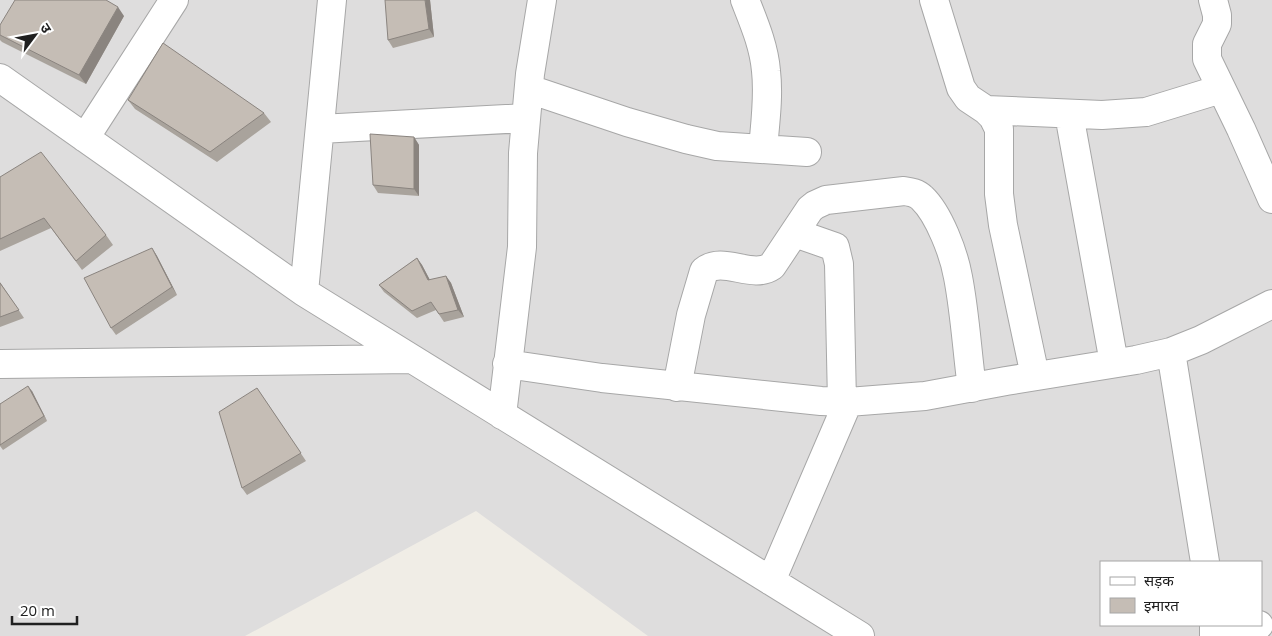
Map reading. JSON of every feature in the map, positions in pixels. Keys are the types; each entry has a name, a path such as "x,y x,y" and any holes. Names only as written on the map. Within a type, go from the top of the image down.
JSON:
{"street":[{"path":"85,138 174,0"},
{"path":"304,292 332,0"},
{"path":"502,415 522,247 523,153 526,118 542,0"},
{"path":"745,0 761,42 766,71 767,105 763,149"},
{"path":"934,0 961,88 968,98 993,117 999,129 999,194 1003,225 1035,376"},
{"path":"1213,0 1217,24 1206,50 1210,68 1241,128 1272,199"},
{"path":"0,78 304,292 771,581 843,632"},
{"path":"529,89 686,140 718,146 807,152"},
{"path":"986,110 1102,115 1146,112 1221,89"},
{"path":"1069,114 1114,364"},
{"path":"320,129 526,118"},
{"path":"677,387 691,316 704,271 712,266 764,270 772,266 810,209 815,205 826,200 904,190 914,192 927,204 951,250 958,276 972,388"},
{"path":"771,581 845,402 839,264 836,250 832,245 794,233"},
{"path":"507,364 602,378 821,402 925,396 1114,364 1171,352 1201,340 1272,304"},
{"path":"1171,352 1205,561"},
{"path":"0,364 412,359"},
{"path":"1237,636 1256,626"}],"shaded area":[{"path":"0,0 1272,0 1272,636 648,636 476,511 245,636 0,636"}],"building":[{"path":"15,0 106,0 118,7 79,75 0,35 0,25"},
{"path":"385,0 425,0 429,29 388,40"},
{"path":"163,43 264,113 210,152 128,100"},
{"path":"370,134 414,137 414,189 373,185"},
{"path":"41,152 106,235 76,261 44,218 0,239 0,177"},
{"path":"152,248 172,287 111,328 84,278"},
{"path":"417,258 428,280 446,276 458,310 439,314 431,302 412,311 379,285"},
{"path":"0,283 19,310 0,317"},
{"path":"28,386 44,416 0,445 0,404"},
{"path":"257,388 301,453 242,488 219,412"}]}
